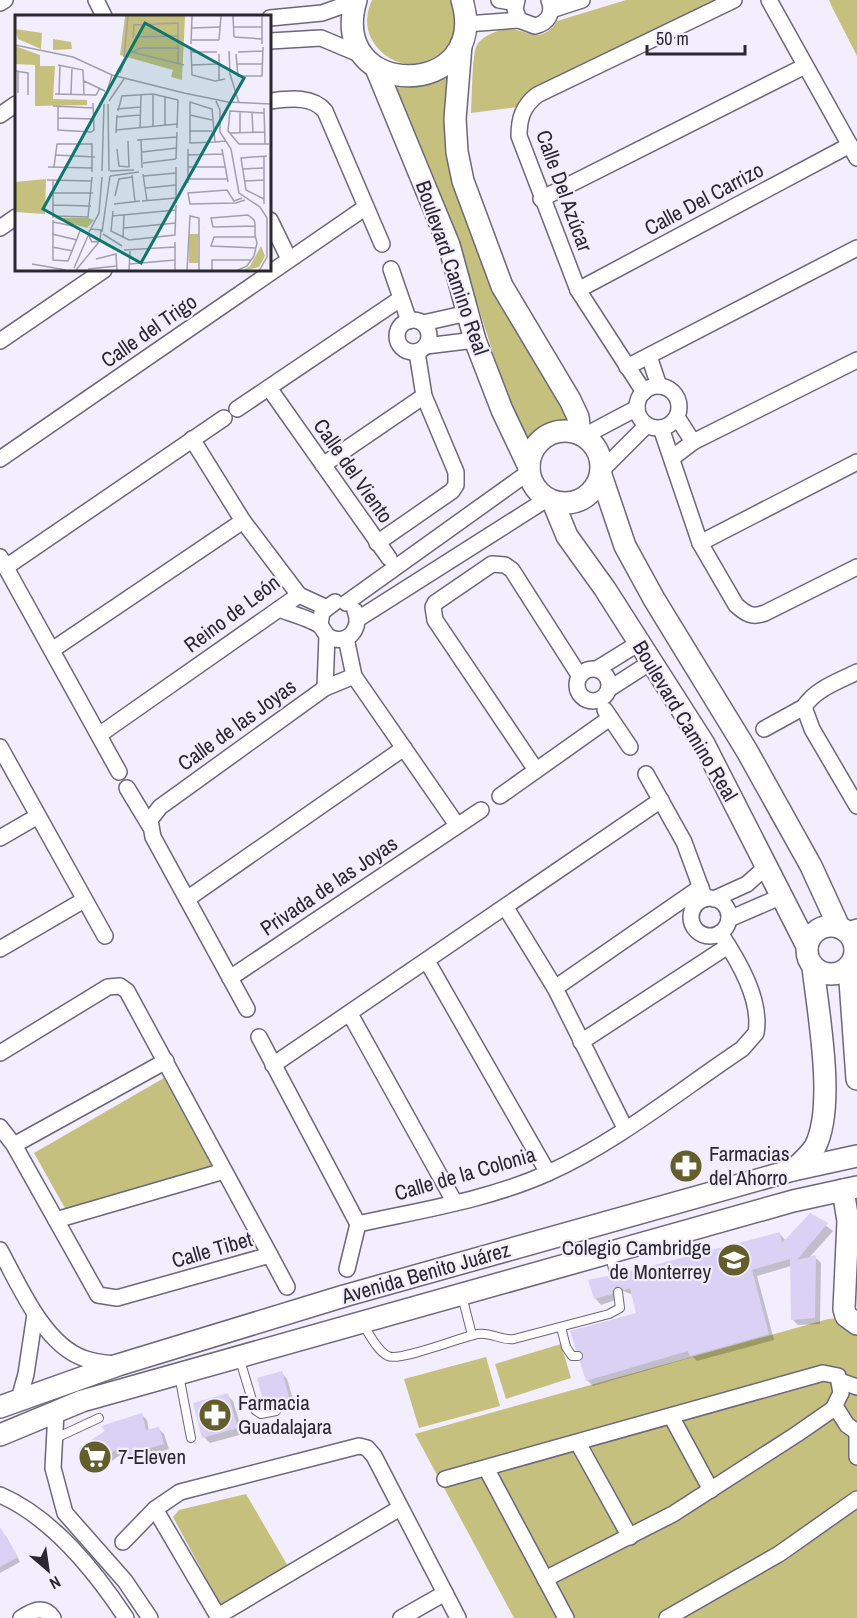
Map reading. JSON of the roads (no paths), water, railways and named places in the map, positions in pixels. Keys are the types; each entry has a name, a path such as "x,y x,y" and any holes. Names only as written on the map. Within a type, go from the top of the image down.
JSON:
{"street":[{"path":"0,3 4,0"},
{"path":"96,0 104,15"},
{"path":"462,0 466,24 519,20 535,26 546,21 550,5 582,0"},
{"path":"499,0 516,1 519,20"},
{"name":"Calle Del Azúcar","path":"644,392 578,290 541,199 519,136 522,114 529,101 734,0"},
{"path":"769,0 854,151"},
{"path":"272,18 322,13 356,1"},
{"name":"Boulevard Camino Real","path":"356,1 353,30 370,62 449,245 475,340 502,410 529,470"},
{"name":"Boulevard Camino Real","path":"466,24 461,45 455,119 457,152 463,181 502,286 570,400 583,435"},
{"path":"272,41 321,38 338,43 391,75 407,78 424,76 439,69 452,59 461,45"},
{"path":"541,199 805,66"},
{"path":"272,100 303,100 321,106 382,244"},
{"path":"0,115 15,105"},
{"name":"Calle Del Carrizo","path":"578,290 854,151"},
{"name":"Calle del Trigo","path":"272,271 366,207"},
{"path":"0,228 15,217"},
{"path":"272,224 289,259"},
{"path":"627,367 857,248"},
{"name":"Calle del Viento","path":"269,388 377,543 452,491 456,485 456,472 424,396 422,349 430,336 416,322 400,299 391,269"},
{"path":"0,341 101,272"},
{"name":"Calle del Trigo","path":"0,459 270,272"},
{"path":"237,409 400,299"},
{"path":"468,313 400,327 397,338 406,351 475,340"},
{"path":"649,356 659,386"},
{"path":"672,458 693,442 857,360"},
{"path":"583,435 637,408 644,392 659,386 666,387 677,396 680,410 678,417 673,422 654,427 601,473"},
{"path":"323,465 424,396"},
{"path":"637,408 642,421 654,427 672,458 700,543 736,605 744,612 756,616 857,567"},
{"path":"678,417 693,442"},
{"path":"119,772 3,562 224,418"},
{"path":"562,431 583,435 599,452 601,473 596,487 583,499 565,504 550,500 535,488 529,470 535,447 544,438 562,431"},
{"name":"Reino de León","path":"99,735 299,595 243,521 192,439"},
{"path":"700,543 857,462"},
{"path":"346,603 529,470"},
{"name":"Boulevard Camino Real","path":"601,473 625,546 654,599 747,751 848,928"},
{"path":"358,619 550,500"},
{"name":"Boulevard Camino Real","path":"550,500 567,536 704,744 807,946"},
{"path":"52,650 243,521"},
{"path":"377,543 389,558"},
{"path":"536,770 435,620 433,608 435,603 492,564 505,565 512,570 579,675"},
{"path":"299,595 326,607"},
{"path":"279,609 323,630 333,639 346,638 355,631 358,619 354,610 346,603 335,602 326,607 320,618 323,630 325,688"},
{"path":"346,638 354,676 457,825"},
{"path":"639,643 597,669 587,669 579,675 576,685 579,694 588,700 598,700 609,689 651,662"},
{"path":"597,669 608,679 609,689"},
{"path":"764,729 804,707 809,698 820,691 857,672"},
{"name":"Calle de las Joyas","path":"150,826 153,814 160,807 325,688 354,676"},
{"path":"598,700 630,747"},
{"path":"804,707 812,729 851,785 857,806"},
{"path":"500,796 610,718"},
{"path":"0,747 105,936"},
{"path":"187,899 404,748"},
{"path":"581,1042 724,939 729,919 727,909 707,895 684,842 646,774"},
{"path":"127,788 150,826 247,1009"},
{"path":"273,1065 662,800"},
{"name":"Privada de las Joyas","path":"230,978 481,810"},
{"path":"0,838 38,816"},
{"path":"555,987 707,895 747,884 766,867"},
{"path":"707,895 693,910 694,927 709,936 724,939"},
{"path":"729,919 780,897"},
{"path":"0,949 84,900"},
{"path":"506,908 555,987 625,1128"},
{"path":"793,1170 814,1147 823,1122 823,1052 813,967 808,957 807,946 809,940 819,929 848,928 854,942 857,1078"},
{"name":"Calle de la Colonia","path":"358,1224 455,1203 548,1173 625,1128 742,1049 756,1033 756,1013 750,990 724,939"},
{"path":"427,962 548,1173"},
{"path":"813,967 831,975 853,963"},
{"name":"Calle Tibet","path":"0,1053 108,987 120,986 127,991 270,1256 117,1298 108,1298 98,1294 14,1145 0,1127"},
{"path":"350,1014 455,1203"},
{"path":"259,1037 358,1224 347,1269"},
{"path":"14,1145 165,1062"},
{"name":"Avenida Benito Juárez","path":"9,1403 118,1365 356,1293 793,1170 857,1156"},
{"path":"56,1220 224,1171"},
{"path":"850,1188 844,1309 846,1316 857,1324"},
{"name":"Avenida Benito Juárez","path":"0,1435 82,1401 239,1355 793,1201 850,1188"},
{"path":"0,1250 35,1314 54,1336 82,1358 118,1365 112,1378 82,1401"},
{"path":"270,1256 287,1287"},
{"path":"9,1403 26,1374 35,1314"},
{"path":"445,1479 823,1373 838,1376 841,1393 835,1406 711,1490 630,1537 545,1580"},
{"path":"840,1381 857,1387"},
{"path":"835,1406 847,1425 857,1432 857,1457"},
{"path":"56,1412 53,1468 64,1513 118,1572 150,1618"},
{"path":"671,1416 711,1490"},
{"path":"578,1443 630,1537"},
{"path":"123,1542 155,1509 180,1492 353,1446 367,1448 374,1456 458,1618"},
{"path":"486,1468 566,1618"},
{"path":"0,1495 50,1527 110,1593 126,1618"},
{"path":"668,1618 779,1554 857,1499"},
{"path":"155,1509 219,1617 400,1508"},
{"path":"50,1527 64,1513"},
{"path":"401,1618 445,1593"},
{"path":"21,1618 34,1611 51,1615"}],"lane":[{"path":"609,1252 614,1275"},
{"path":"361,1322 382,1352 396,1358 472,1335 488,1333 514,1340 615,1311 621,1303 618,1292"},
{"path":"462,1294 472,1335"},
{"path":"561,1327 568,1353 578,1356"},
{"path":"239,1355 255,1410 261,1414 276,1412"},
{"path":"179,1374 191,1438"},
{"path":"56,1438 99,1418"}],"place":[{"name":"Farmacias del Ahorro","path":"686,1166"},
{"name":"Colegio Cambridge de Monterrey","path":"734,1260"},
{"name":"Farmacia Guadalajara","path":"215,1415"},
{"name":"7-Eleven","path":"95,1457"}]}
